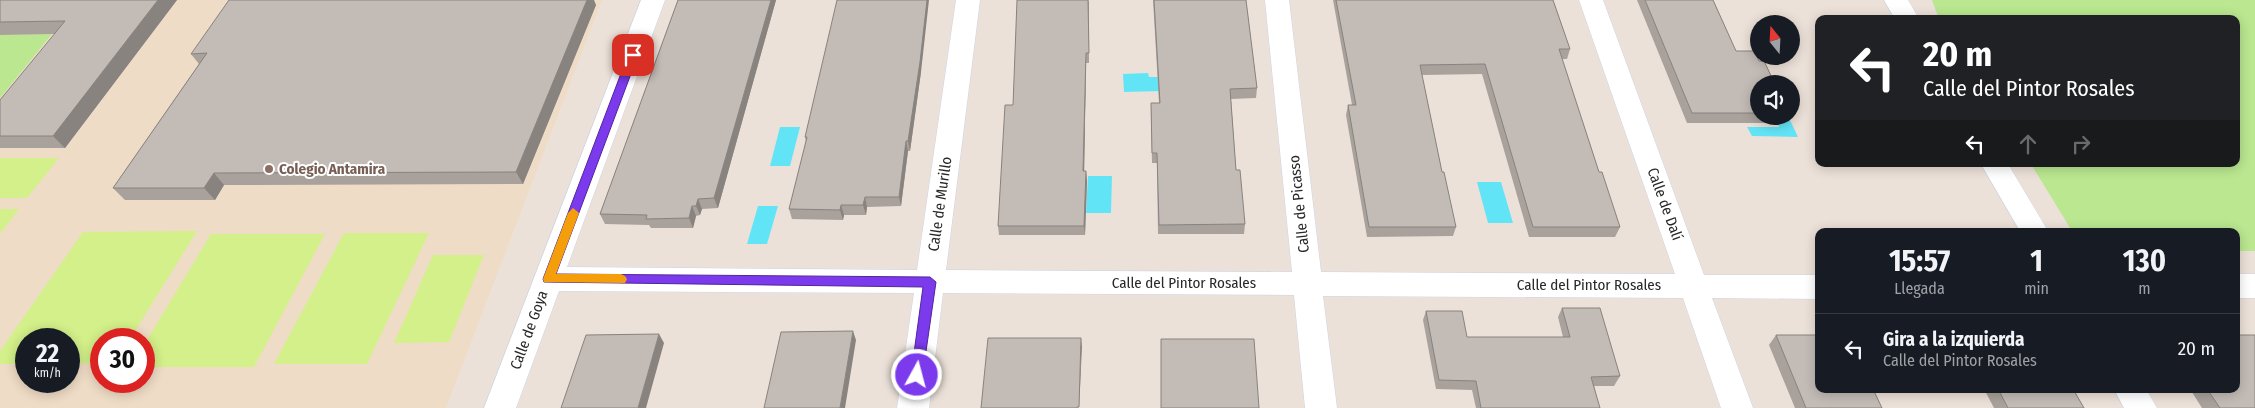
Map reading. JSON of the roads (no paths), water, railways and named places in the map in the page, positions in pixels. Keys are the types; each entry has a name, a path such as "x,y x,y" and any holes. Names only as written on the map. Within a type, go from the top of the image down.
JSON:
{"street":[{"name":"Calle de Goya","path":"500,408 653,0"},
{"name":"Calle de Murillo","path":"913,408 968,0"},
{"name":"Calle de Picasso","path":"1277,0 1321,408"},
{"name":"Calle de Dalí","path":"1591,0 1695,286 1737,408"},
{"path":"1896,0 1905,15"},
{"path":"1996,167 2032,228"},
{"name":"Calle del Pintor Rosales","path":"548,279 1815,287"},
{"path":"2240,286 2255,286"},
{"path":"2132,393 2141,408"}],"water":[{"path":"1148,73 1149,77 1160,77 1162,91 1124,92 1123,74"},
{"path":"1778,125 1792,125 1798,137 1752,136 1747,127 1779,127"},
{"path":"780,127 800,127 790,166 770,166"},
{"path":"1088,176 1112,176 1111,213 1086,213"},
{"path":"1477,182 1501,182 1513,223 1488,223"},
{"path":"758,206 778,206 767,244 747,244"}],"place":[{"name":"Colegio Antamira","path":"269,169"}]}
